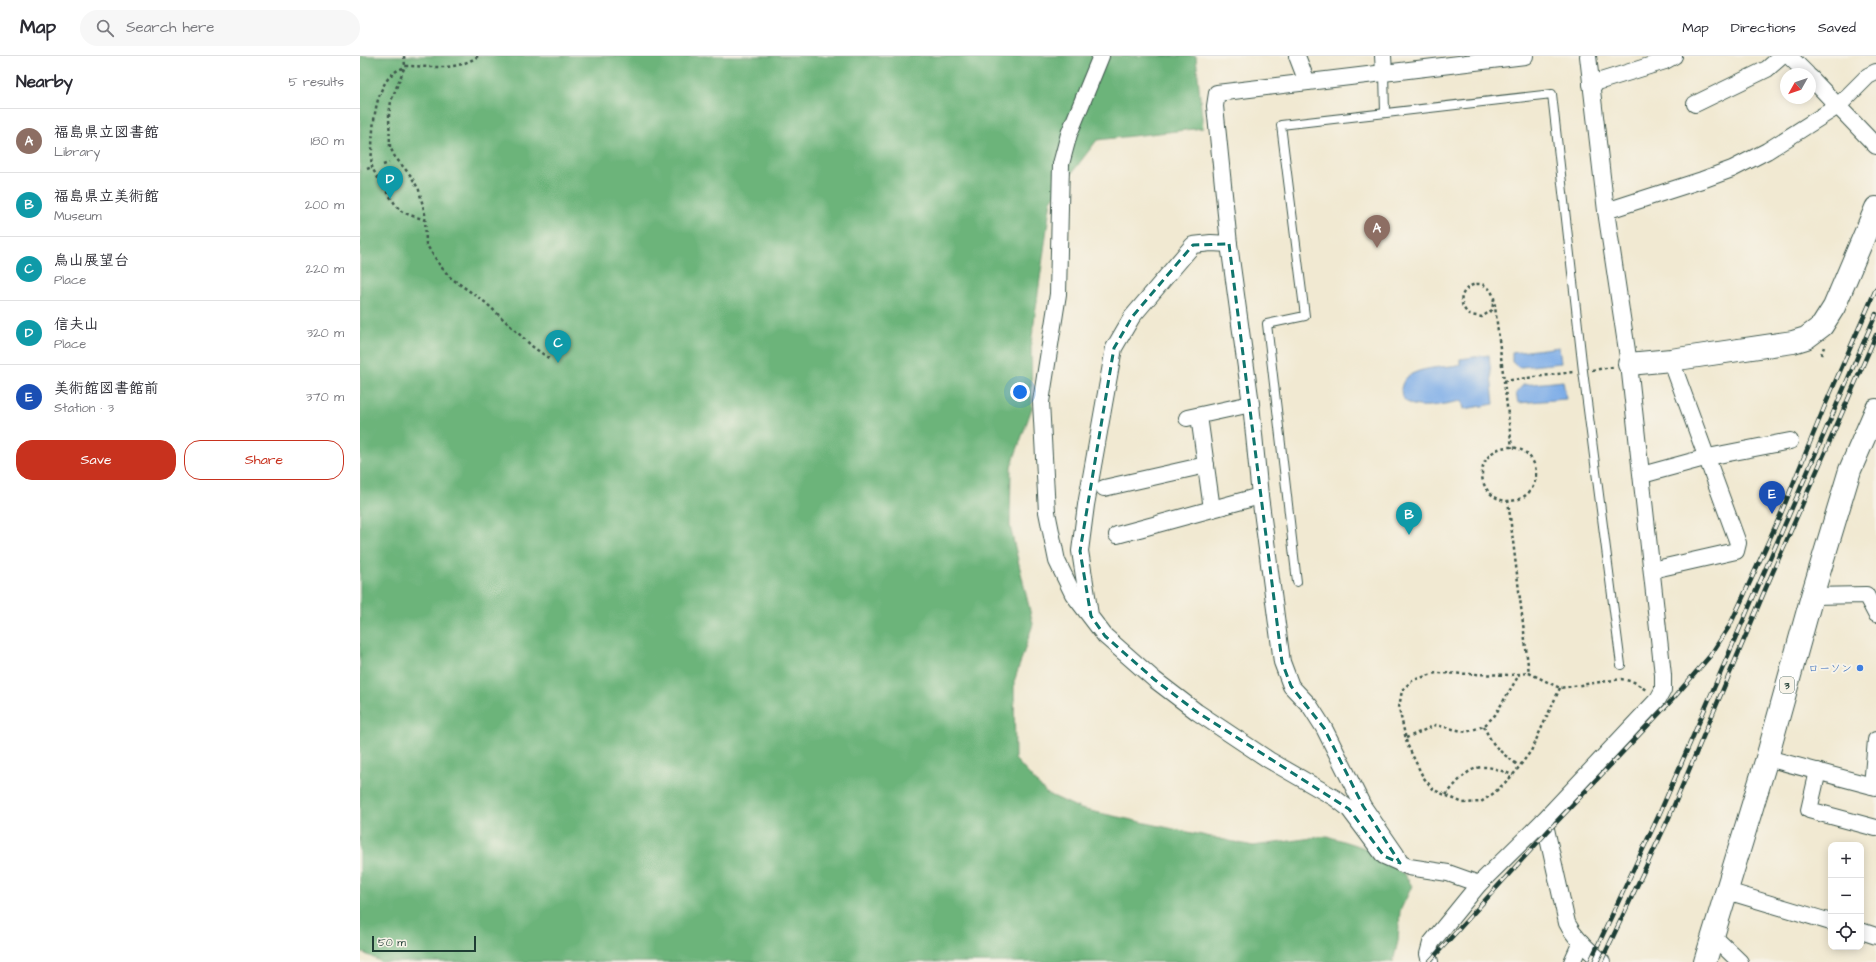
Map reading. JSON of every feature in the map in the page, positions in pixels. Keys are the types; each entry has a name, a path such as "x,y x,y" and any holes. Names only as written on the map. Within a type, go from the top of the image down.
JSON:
{"main road":[{"path":"1629,364 1671,360 1793,342 1806,338 1822,326 1834,307 1876,208"},
{"name":"3","path":"1705,962 1767,758 1812,596 1850,470 1876,410"}],"street":[{"path":"1102,56 1069,134 1061,164 1058,294 1041,402 1047,512 1057,561 1073,594 1105,636 1155,680 1191,707 1269,760 1335,798 1349,809 1384,856 1409,867 1448,873 1479,884"},
{"path":"1297,56 1307,82"},
{"path":"1383,56 1384,72"},
{"path":"1400,863 1396,854 1362,806 1324,728 1310,706 1291,686 1282,662 1260,496 1251,404 1229,244 1215,106 1217,94 1384,72 1524,56"},
{"path":"1430,962 1428,954 1431,943 1479,884 1544,820 1658,699 1663,690 1663,674 1629,364 1606,211 1588,56"},
{"path":"1591,84 1665,61 1674,56"},
{"path":"1695,104 1767,69 1782,56"},
{"path":"1789,56 1801,68"},
{"path":"1606,211 1732,169 1793,136 1838,106 1868,76 1876,72"},
{"path":"1816,83 1876,146"},
{"path":"1091,616 1080,551 1086,505 1114,348 1132,317 1193,245 1211,243 1229,244"},
{"path":"1652,570 1736,551 1738,542 1708,457 1671,360"},
{"path":"1212,509 1206,465 1193,417 1251,404"},
{"path":"1642,475 1708,457 1790,441"},
{"path":"1104,488 1206,465"},
{"path":"1118,535 1260,496"},
{"path":"1812,596 1866,595 1876,614"},
{"path":"1767,758 1874,786 1876,740"},
{"path":"1818,771 1809,810 1876,828"},
{"path":"1544,820 1567,923 1572,933 1602,962"},
{"path":"1727,891 1828,921"},
{"path":"1864,932 1876,936"},
{"path":"1712,935 1740,962"},
{"path":"1572,962 1581,942"}],"lane":[{"path":"1384,72 1385,113"},
{"path":"1297,582 1268,324 1305,316 1281,124 1552,94 1583,371 1621,665"}],"path":[{"path":"404,56 404,67 391,101 389,115 390,147 395,157 411,176 419,190 425,220 426,244 441,267 451,278 486,303 533,347 550,358"},
{"path":"425,220 400,210 376,178 372,168 373,123 382,88 388,78 396,71 404,67 439,68 457,66 471,61 478,56"},
{"path":"383,165 389,163"},
{"path":"367,169 372,168"},
{"path":"1494,298 1492,310 1482,317 1470,315 1462,307 1461,301 1465,290 1474,284 1485,286 1493,293 1494,298 1512,448"},
{"path":"1504,382 1629,364"},
{"path":"1504,448 1512,448 1526,454 1534,467 1534,482 1526,495 1520,498 1508,500 1499,499 1487,490 1482,477 1482,469 1490,455 1504,448"},
{"path":"1508,500 1529,673"},
{"path":"1560,688 1531,751 1513,774 1494,793 1481,802 1463,803 1434,790 1423,777 1406,738 1399,708 1402,690 1413,680 1436,673 1529,673 1560,688 1620,679 1634,682 1658,699"},
{"path":"1406,738 1436,725 1466,732 1484,726 1495,715 1519,674"},
{"path":"1484,726 1489,740 1495,748 1519,766"},
{"path":"1446,795 1456,783 1471,771 1483,766 1513,774"}],"highlighted area":[{"path":"1229,244 1282,662 1291,686 1324,728 1363,806 1400,863 1384,856 1349,809 1197,712 1155,680 1105,636 1091,616 1080,551 1114,348 1132,317 1193,245"}],"green space":[{"path":"360,56 1196,56 1203,128 1097,140 1051,200 1031,344 1032,408 1011,467 1010,526 1033,624 1014,682 1015,759 1046,793 1081,809 1253,846 1327,836 1368,849 1405,875 1412,886 1400,911 1398,941 1393,962 381,962 360,951"}],"water":[{"path":"1559,347 1561,363 1518,367 1512,362 1512,353"},
{"path":"1489,355 1494,404 1464,409 1462,401 1416,406 1408,403 1403,398 1401,389 1402,384 1411,374 1430,368 1460,365 1460,359"},
{"path":"1563,381 1566,399 1518,403 1516,393 1523,385"}],"railway":[{"path":"1429,962 1548,831 1671,701 1710,656 1730,625 1780,516 1826,403 1876,289"},
{"path":"1590,962 1658,817 1876,314"},
{"path":"1601,962 1667,822 1765,590 1876,335"}],"place":[{"name":"信夫山","path":"390,199"},
{"name":"福島県立図書館","path":"1377,248"},
{"name":"烏山展望台","path":"558,363"},
{"name":"美術館図書館前","path":"1772,514"},
{"name":"福島県立美術館","path":"1409,535"},
{"name":"ローソン","path":"1860,668"}]}
